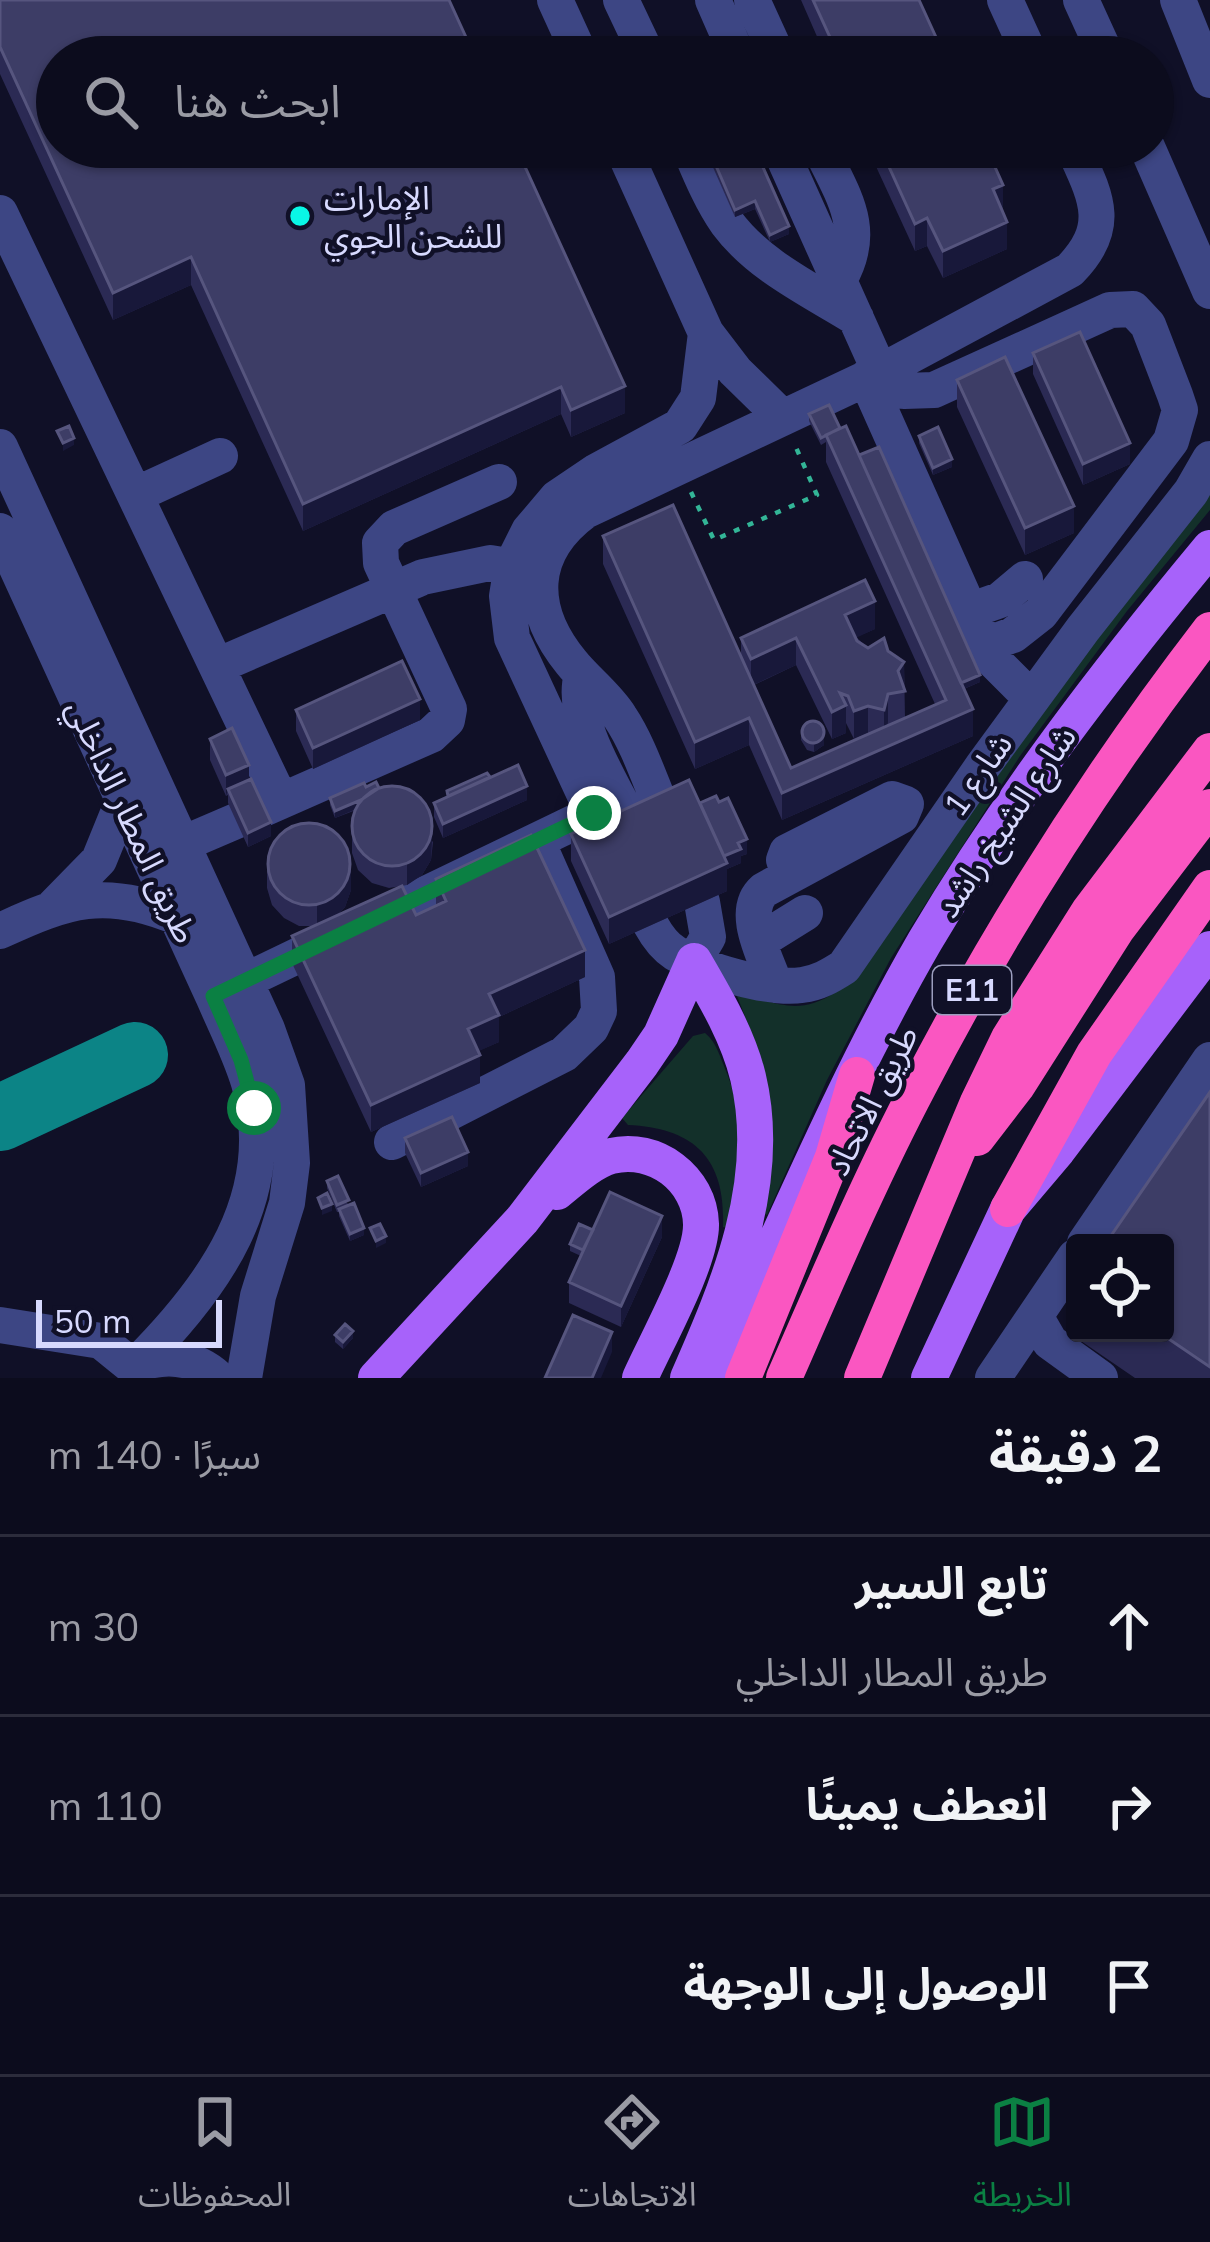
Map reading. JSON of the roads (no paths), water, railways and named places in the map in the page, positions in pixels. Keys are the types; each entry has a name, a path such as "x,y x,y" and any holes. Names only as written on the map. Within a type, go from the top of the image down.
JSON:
{"highway":[{"name":"طريق الاتحاد","path":"784,1378 882,1160 977,981 1069,827 1210,630"},
{"name":"E11","path":"862,1378 993,1069 1100,896 1210,751"},
{"path":"951,1167 1017,1086 1117,929 1210,807"},
{"path":"1008,1209 1094,1054 1210,888"},
{"path":"743,1378 838,1144 857,1075"},
{"path":"888,1378 904,1284"}],"main road":[{"name":"شارع الشيخ راشد","path":"713,1378 793,1202 923,944 1074,717 1210,548"},
{"path":"929,1378 1008,1209 1210,949"},
{"path":"376,1378 521,1220 662,1035 694,961"},
{"path":"688,1378 747,1217 755,1123 748,1076 723,1012 694,961"},
{"path":"521,1220 610,1156 636,1154 662,1161 683,1177 697,1199 701,1225 696,1251 640,1378"}],"street":[{"path":"555,0 571,36"},
{"path":"621,0 638,36"},
{"path":"712,0 728,36"},
{"path":"752,0 768,36"},
{"path":"1005,0 1021,36"},
{"path":"1082,0 1098,36"},
{"path":"1178,0 1210,80"},
{"path":"631,168 706,333 735,371 782,417"},
{"path":"698,168 745,244 856,318"},
{"path":"788,168 856,318 873,375 969,611 1003,673 1031,698"},
{"path":"829,168 854,229 854,247 839,280"},
{"path":"626,827 512,638 507,596 570,522 1050,283 1087,253 1096,231 1097,206 1082,168"},
{"path":"1156,168 1210,291"},
{"path":"1159,168 1210,239"},
{"path":"0,213 217,666 259,811"},
{"path":"873,375 904,391 934,390 1121,308 1142,316 1175,395 1180,410 1172,441 1042,613 1013,634 985,645"},
{"path":"626,827 582,718 578,697 582,675 544,618 527,569 529,531 556,498 665,437 689,414 702,381 706,333"},
{"path":"0,447 10,524 229,988 282,1071 292,1142 287,1203 258,1296 244,1378"},
{"path":"135,496 220,457"},
{"name":"شارع 1","path":"694,961 775,986 824,980 844,967 1031,698 1191,492 1210,459"},
{"path":"165,851 431,735 447,720 448,709 378,553 385,534 499,482"},
{"name":"طريق المطار الداخلي","path":"10,524 123,801 165,851 177,917 229,988 254,1108 257,1161 236,1239 172,1330 130,1370"},
{"path":"217,666 422,577 467,565 527,569"},
{"path":"969,611 1000,600 1024,579"},
{"path":"54,906 99,860 123,801"},
{"path":"229,988 537,841 626,827"},
{"path":"392,1142 564,1054 591,1028 598,1012 597,977 537,841"},
{"path":"775,986 752,915 754,899 790,875"},
{"path":"0,931 54,906 116,900 177,917"},
{"path":"760,941 806,913"},
{"path":"676,914 708,938 694,961 673,952 676,914"},
{"path":"1090,1234 1208,1067"},
{"path":"993,1378 1066,1270"},
{"path":"1035,1316 1050,1342 1100,1378"},
{"path":"0,1325 101,1341 114,1347 130,1370 174,1358 193,1361 218,1378"}],"place":[{"name":"الإمارات للشحن الجوي","path":"300,216"}]}
